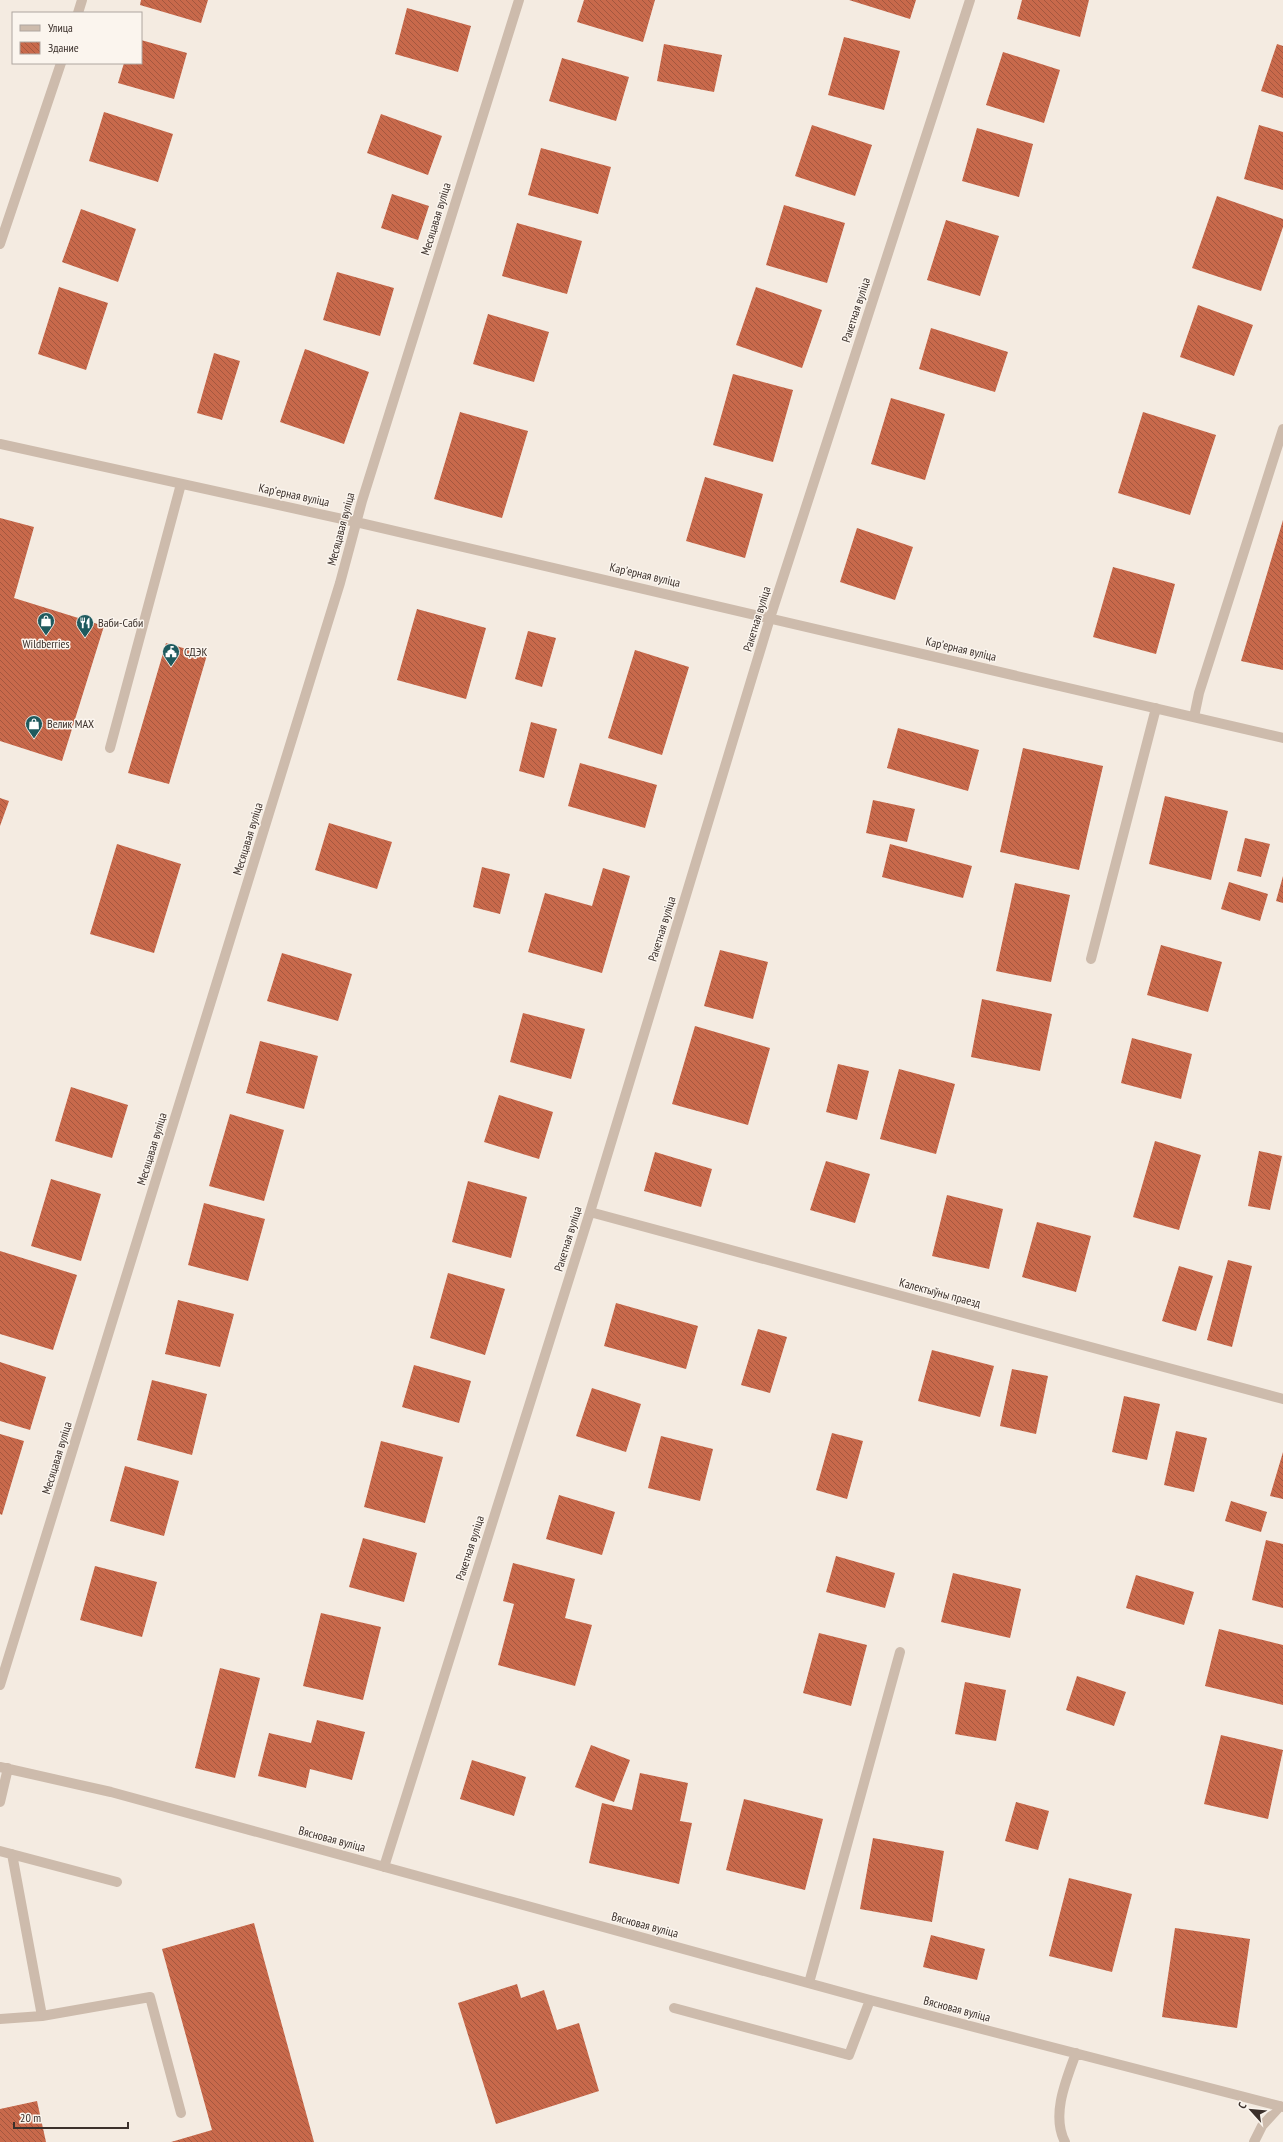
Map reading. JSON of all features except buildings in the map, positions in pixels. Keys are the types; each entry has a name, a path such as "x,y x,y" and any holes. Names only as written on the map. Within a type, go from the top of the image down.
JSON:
{"street":[{"path":"78,12 82,0"},
{"name":"Месяцавая вуліца","path":"0,1685 340,583 356,522 518,0"},
{"name":"Ракетная вуліца","path":"384,1867 590,1212 770,618 970,0"},
{"path":"0,244 61,64"},
{"path":"1194,717 1199,693 1283,429"},
{"name":"Карʼерная вуліца","path":"0,444 356,522 1283,738"},
{"path":"110,748 181,484"},
{"path":"1092,959 1156,708"},
{"name":"Калектыўны праезд","path":"590,1212 1283,1399"},
{"path":"810,1983 900,1652"},
{"path":"0,1802 4,1768"},
{"name":"Вясновая вуліца","path":"4,1768 111,1792 870,2000 1281,2106"},
{"path":"0,1850 117,1882"},
{"path":"12,1854 42,2016"},
{"path":"0,2019 42,2016 150,1997 181,2113"},
{"path":"674,2008 849,2055 870,2000"},
{"path":"1065,2142 1060,2132 1060,2100 1076,2053"},
{"path":"1254,2142 1262,2126 1281,2106"}],"place":[{"name":"Wildberries","path":"46,636"},
{"name":"Ваби-Саби","path":"85,638"},
{"name":"СДЭК","path":"171,667"},
{"name":"Велик МАХ","path":"34,739"}]}
